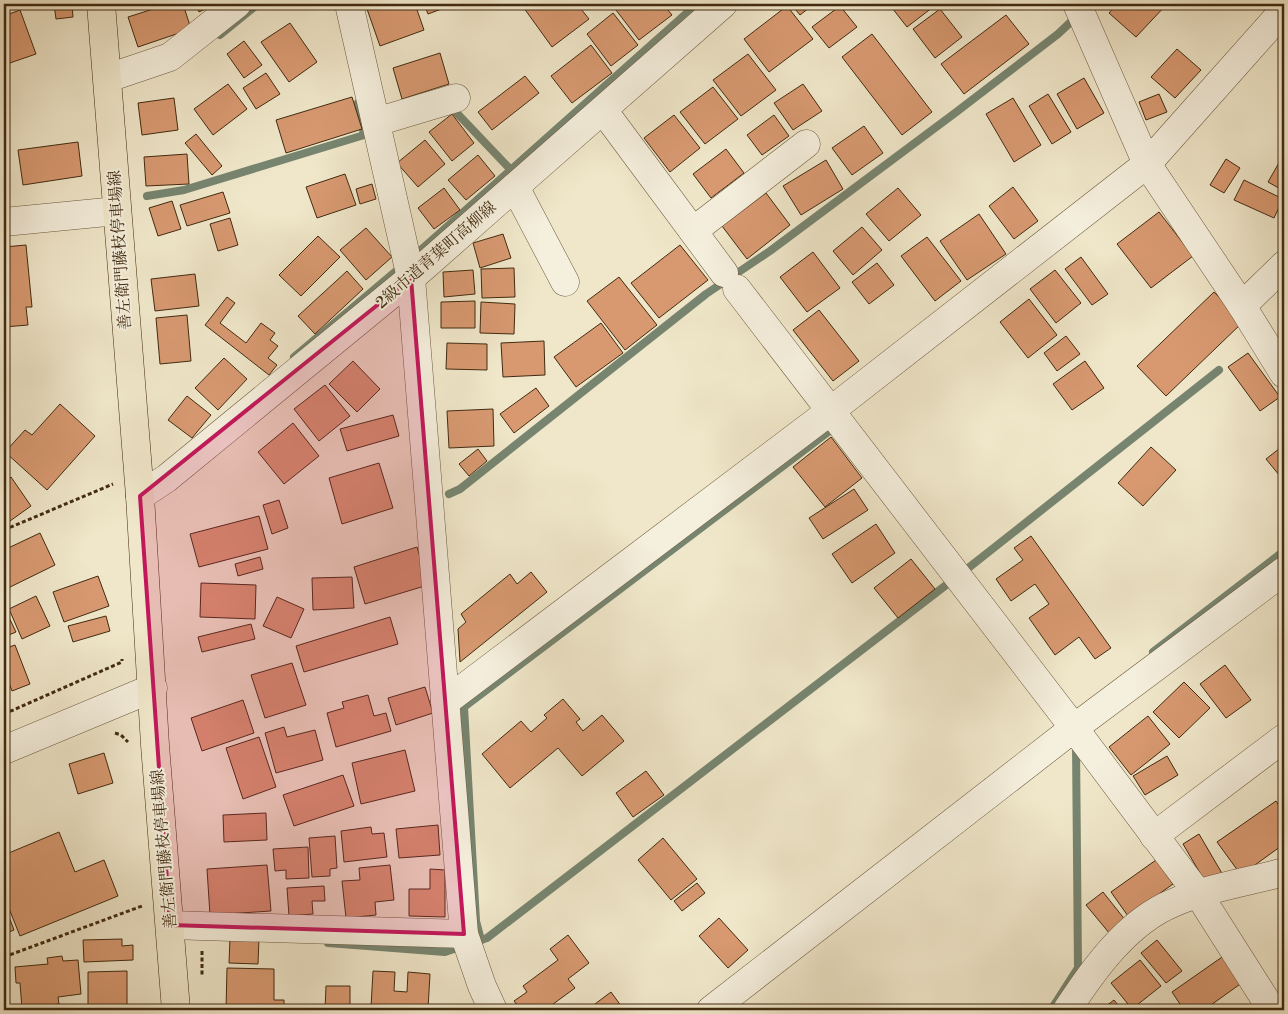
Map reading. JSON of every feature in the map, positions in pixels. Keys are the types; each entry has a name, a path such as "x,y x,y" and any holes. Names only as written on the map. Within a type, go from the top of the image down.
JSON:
{"main road":[{"name":"善左衛門藤枝停車場線","path":"101,4 140,496 176,1010"}],"street":[{"path":"108,78 170,57 237,4"},
{"path":"350,4 411,278 464,934 492,1010"},
{"name":"2級市道青葉町高柳線","path":"140,496 167,478 411,278 723,4"},
{"path":"445,702 829,412 1146,164 1284,10"},
{"path":"1081,14 1146,164 1242,306 1284,374"},
{"path":"376,122 456,98"},
{"path":"603,110 829,412 1074,728 1198,895 1272,1010"},
{"path":"693,231 806,144"},
{"path":"515,187 566,282"},
{"path":"4,222 117,211"},
{"path":"1242,306 1284,264"},
{"path":"711,1010 1074,728 1284,571"},
{"path":"4,750 153,688"},
{"path":"1154,836 1284,738"},
{"path":"1067,1010 1087,979 1148,916 1174,902 1284,872"},
{"path":"170,925 464,934"}],"path":[{"path":"4,530 114,483"},
{"path":"4,714 122,662 121,652"},
{"path":"111,733 120,735 130,744"},
{"path":"4,956 150,902"},
{"path":"200,926 202,984"}],"highlighted area":[{"path":"411,278 464,934 170,925 140,496"}],"building":[{"path":"54,4 72,4 73,17 56,19"},
{"path":"169,4 183,4 191,29 138,47 128,17"},
{"path":"195,4 215,4 199,12"},
{"path":"382,4 415,4 424,30 380,46 367,9"},
{"path":"424,4 455,4 428,14"},
{"path":"521,4 577,4 589,19 552,47"},
{"path":"625,4 663,4 672,15 639,40 616,10"},
{"path":"791,4 814,4 800,15"},
{"path":"889,4 937,4 907,27"},
{"path":"990,4 1001,4 994,9"},
{"path":"1117,4 1167,4 1136,37 1109,13"},
{"path":"787,6 813,39 769,72 744,39"},
{"path":"840,6 857,27 829,48 812,27"},
{"path":"940,9 962,37 935,58 913,29"},
{"path":"20,10 36,54 4,65 4,16"},
{"path":"613,13 638,45 611,66 587,34"},
{"path":"1006,15 1029,44 964,94 941,64"},
{"path":"290,23 317,62 289,82 261,42"},
{"path":"872,34 932,112 902,135 842,57"},
{"path":"244,41 262,65 244,78 227,54"},
{"path":"591,45 612,73 572,103 551,76"},
{"path":"1177,49 1201,70 1175,98 1151,77"},
{"path":"440,53 449,84 402,99 393,68"},
{"path":"748,54 776,90 741,116 713,80"},
{"path":"266,73 280,94 256,109 243,88"},
{"path":"525,76 539,93 492,130 478,112"},
{"path":"1084,78 1104,113 1077,129 1057,94"},
{"path":"228,84 247,109 213,135 194,109"},
{"path":"803,84 822,111 793,130 774,103"},
{"path":"713,87 738,119 705,144 680,112"},
{"path":"1048,94 1071,132 1052,144 1029,106"},
{"path":"1159,94 1167,112 1146,120 1139,102"},
{"path":"352,97 362,129 286,153 276,120"},
{"path":"174,98 178,130 142,135 138,103"},
{"path":"1013,98 1041,145 1014,162 986,114"},
{"path":"452,114 474,143 452,161 429,132"},
{"path":"674,115 700,148 670,172 644,138"},
{"path":"774,115 789,136 762,155 747,135"},
{"path":"864,126 883,153 852,175 832,148"},
{"path":"196,134 222,166 212,175 185,143"},
{"path":"425,140 445,164 418,187 397,163"},
{"path":"78,142 82,176 23,185 18,150"},
{"path":"726,149 744,173 711,198 693,174"},
{"path":"187,154 189,184 146,186 144,157"},
{"path":"1284,154 1284,191 1268,182"},
{"path":"478,155 495,176 466,200 448,180"},
{"path":"1226,159 1240,168 1224,193 1210,185"},
{"path":"826,160 843,189 801,215 783,186"},
{"path":"345,174 356,205 317,218 306,187"},
{"path":"1244,180 1283,199 1274,218 1234,200"},
{"path":"372,184 376,199 360,204 356,189"},
{"path":"1013,187 1038,221 1014,239 989,206"},
{"path":"444,188 460,210 434,229 418,208"},
{"path":"898,188 921,215 889,241 866,214"},
{"path":"223,192 230,213 187,226 180,205"},
{"path":"766,193 790,225 747,259 722,226"},
{"path":"172,201 181,229 158,236 149,208"},
{"path":"1159,212 1193,256 1151,288 1117,244"},
{"path":"979,214 1006,254 967,280 940,241"},
{"path":"230,218 238,245 218,251 210,224"},
{"path":"862,227 882,250 853,275 833,251"},
{"path":"366,228 392,257 366,280 340,250"},
{"path":"503,234 511,258 480,268 473,243"},
{"path":"318,236 340,257 301,296 279,275"},
{"path":"927,237 961,281 935,301 901,256"},
{"path":"26,245 32,307 26,307 28,325 4,327 4,247"},
{"path":"680,245 708,280 659,318 631,283"},
{"path":"813,252 840,288 807,312 780,277"},
{"path":"1081,257 1108,294 1092,305 1065,269"},
{"path":"877,263 894,285 869,304 852,282"},
{"path":"514,268 515,297 482,298 481,269"},
{"path":"473,270 475,294 444,297 443,272"},
{"path":"1055,270 1081,303 1056,323 1030,289"},
{"path":"347,271 363,289 315,334 298,316"},
{"path":"195,274 199,306 155,311 151,279"},
{"path":"619,277 657,325 625,350 587,301"},
{"path":"1214,292 1243,322 1166,396 1137,366"},
{"path":"227,297 235,303 220,323 246,343 261,323 275,333 270,340 278,346 268,358 277,365 269,375 205,325"},
{"path":"1029,299 1057,335 1028,358 1000,322"},
{"path":"475,301 475,328 441,328 441,302"},
{"path":"481,302 515,304 514,334 480,333"},
{"path":"819,310 859,361 833,381 793,330"},
{"path":"187,315 191,361 160,364 156,318"},
{"path":"601,323 623,353 576,387 554,357"},
{"path":"1066,336 1080,354 1057,371 1044,353"},
{"path":"544,341 545,375 503,377 501,343"},
{"path":"447,343 487,344 487,370 446,369"},
{"path":"1248,353 1280,397 1260,411 1228,367"},
{"path":"224,358 247,379 218,410 195,388"},
{"path":"353,361 380,389 357,412 329,384"},
{"path":"1085,361 1104,388 1072,410 1053,384"},
{"path":"325,385 350,416 319,441 294,409"},
{"path":"536,388 549,406 514,433 500,414"},
{"path":"187,396 211,415 192,438 168,420"},
{"path":"60,404 95,436 47,490 5,452 25,430 32,435"},
{"path":"493,409 494,446 449,448 447,411"},
{"path":"393,415 399,436 347,451 340,429"},
{"path":"293,423 319,456 284,484 258,452"},
{"path":"831,437 862,478 825,507 793,467"},
{"path":"1284,445 1284,481 1266,459"},
{"path":"1151,447 1176,470 1143,506 1118,483"},
{"path":"478,449 487,461 469,476 459,464"},
{"path":"379,463 393,508 342,524 329,478"},
{"path":"11,477 31,506 10,521 4,513 4,483"},
{"path":"854,489 868,510 823,539 809,518"},
{"path":"279,500 288,528 272,534 263,505"},
{"path":"259,516 268,549 199,567 190,534"},
{"path":"876,524 895,553 852,583 832,554"},
{"path":"40,533 55,565 4,590 4,550"},
{"path":"1031,536 1111,648 1095,659 1079,637 1055,655 1029,618 1049,604 1035,584 1011,601 996,579 1023,560 1014,548"},
{"path":"417,547 428,585 365,604 354,567"},
{"path":"260,557 263,569 238,576 235,564"},
{"path":"911,559 935,589 898,618 874,588"},
{"path":"531,572 547,592 460,662 458,629 466,622 461,614 510,574 517,584"},
{"path":"98,576 109,606 64,622 53,592"},
{"path":"352,577 354,608 313,610 312,578"},
{"path":"201,583 256,585 255,619 200,617"},
{"path":"36,596 50,626 22,639 9,609"},
{"path":"277,597 304,609 291,638 263,626"},
{"path":"4,607 16,632 4,637"},
{"path":"106,616 110,631 73,642 68,626"},
{"path":"390,617 398,644 304,672 296,646"},
{"path":"251,624 255,639 202,652 198,637"},
{"path":"15,645 30,684 12,691 4,671 4,649"},
{"path":"292,663 306,705 265,718 251,675"},
{"path":"1225,665 1251,700 1226,718 1200,684"},
{"path":"1184,682 1210,708 1179,738 1153,712"},
{"path":"425,687 433,713 396,725 388,698"},
{"path":"368,695 374,716 386,713 391,731 336,747 327,713 344,708 342,702"},
{"path":"563,699 580,719 576,722 583,731 602,715 624,741 582,776 558,748 510,788 482,754 521,721 531,732 547,718 544,715"},
{"path":"243,700 254,733 202,751 191,718"},
{"path":"1148,716 1170,744 1131,775 1109,747"},
{"path":"284,727 287,737 315,730 323,760 276,773 265,733"},
{"path":"259,737 276,787 243,799 226,748"},
{"path":"405,750 415,791 361,804 352,763"},
{"path":"104,753 113,783 78,794 69,764"},
{"path":"1167,756 1178,775 1145,795 1133,776"},
{"path":"646,771 664,795 633,817 616,793"},
{"path":"343,775 354,806 294,826 283,795"},
{"path":"1276,801 1284,813 1284,844 1241,875 1217,842"},
{"path":"266,813 267,840 224,842 223,815"},
{"path":"438,825 440,855 399,858 396,829"},
{"path":"371,827 372,834 384,833 387,857 344,862 341,831"},
{"path":"59,832 75,872 104,860 118,896 20,936 4,896 4,855"},
{"path":"1199,834 1223,875 1207,885 1183,844"},
{"path":"335,836 337,868 330,869 330,876 312,877 309,838"},
{"path":"663,838 697,879 671,900 638,860"},
{"path":"308,847 309,878 286,879 286,870 275,871 273,849"},
{"path":"1156,860 1173,884 1128,916 1111,892"},
{"path":"267,865 271,911 210,915 207,869"},
{"path":"390,865 394,900 375,902 376,915 346,918 342,881 360,880 359,868"},
{"path":"430,869 445,870 445,917 409,916 409,889 430,889"},
{"path":"697,883 705,893 682,911 674,901"},
{"path":"324,886 325,901 312,901 313,914 289,916 287,888"},
{"path":"1103,892 1126,921 1110,934 1086,905"},
{"path":"4,904 14,930 4,934"},
{"path":"719,918 748,950 728,968 699,936"},
{"path":"568,935 589,963 568,979 575,988 545,1010 521,1010 514,1001 527,992 523,986 558,960 550,949"},
{"path":"230,938 259,938 258,964 229,963"},
{"path":"122,939 122,946 133,945 133,960 84,962 83,940"},
{"path":"1157,940 1182,971 1166,983 1141,953"},
{"path":"1225,955 1243,982 1204,1010 1184,1010 1172,992"},
{"path":"62,956 63,961 78,960 81,994 58,997 59,1004 22,1008 20,983 16,983 15,967 48,964 47,958"},
{"path":"1140,960 1161,986 1132,1009 1111,983"},
{"path":"227,968 274,969 274,1000 284,1000 284,1010 226,1010"},
{"path":"127,971 127,1006 88,1006 88,972"},
{"path":"373,971 395,972 394,991 407,992 408,972 430,974 428,1009 371,1007"},
{"path":"326,986 350,986 350,1010 325,1010"},
{"path":"611,992 624,1010 587,1010"},
{"path":"1114,1000 1122,1010 1101,1010"},
{"path":"784,1005 788,1010 776,1010"}],"waterway":[{"path":"220,35 258,4"},
{"path":"413,257 697,4"},
{"path":"449,494 460,489 706,294 770,251 955,113 1058,34 1076,17"},
{"path":"358,103 364,135"},
{"path":"449,109 452,108 511,170"},
{"path":"147,196 184,190 374,132"},
{"path":"294,357 402,266"},
{"path":"328,943 445,952 487,938 967,569 1219,370"},
{"path":"481,940 476,921 464,707 836,426"},
{"path":"1153,652 1284,551"},
{"path":"1051,1010 1078,968 1076,745"}]}
